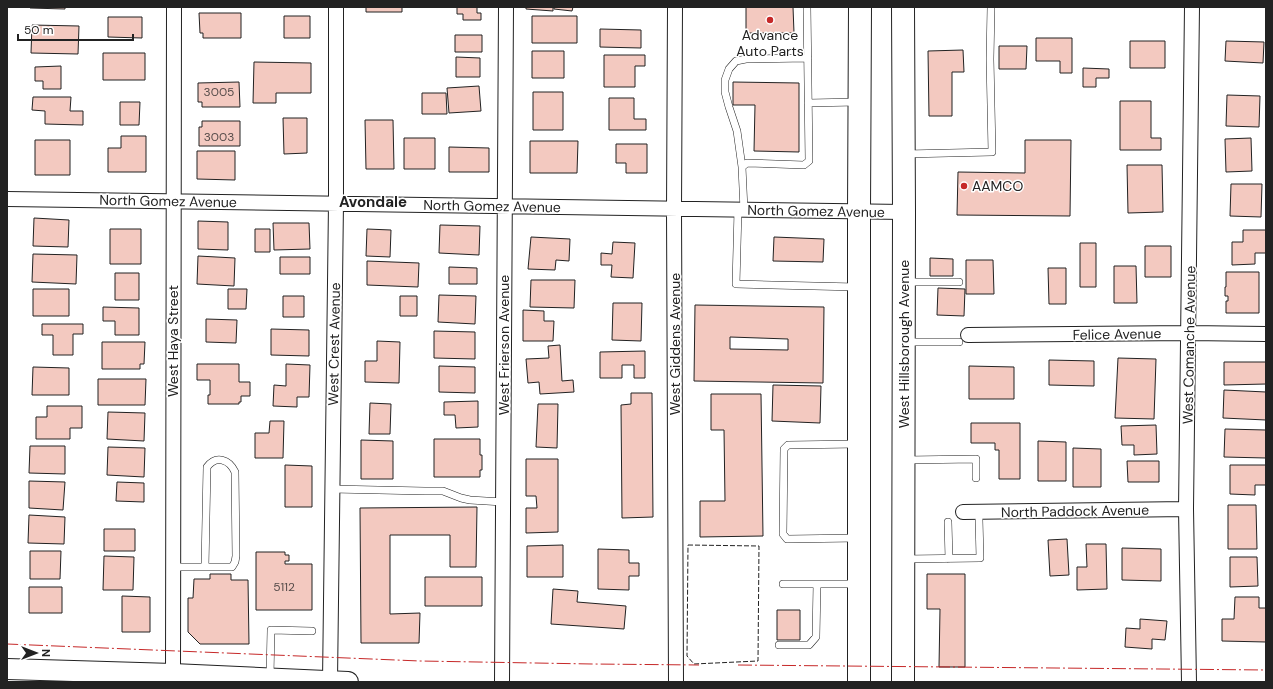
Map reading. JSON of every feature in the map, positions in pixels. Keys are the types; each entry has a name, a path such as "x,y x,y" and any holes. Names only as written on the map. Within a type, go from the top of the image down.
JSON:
{"main road":[{"path":"859,682 860,7"},
{"name":"West Hillsborough Avenue","path":"903,682 904,7"}],"street":[{"name":"West Haya Street","path":"173,674 174,7"},
{"name":"West Crest Avenue","path":"336,7 336,203 332,489 339,682"},
{"name":"West Frierson Avenue","path":"502,682 506,7"},
{"name":"West Giddens Avenue","path":"675,7 674,210 676,682"},
{"name":"West Comanche Avenue","path":"1189,682 1186,509 1192,7"},
{"name":"North Gomez Avenue","path":"7,199 336,203 674,210 904,212"},
{"name":"Felice Avenue","path":"964,339 1189,333 1266,334"},
{"name":"North Paddock Avenue","path":"963,512 1186,509"},
{"path":"7,669 41,673 173,674 339,682"}],"lane":[{"path":"742,167 747,163 804,165 809,161 807,7"},
{"path":"904,154 992,152 990,58 991,7"},
{"path":"808,58 746,59 736,61 729,69 725,80 725,92 737,131 742,167 741,210 736,284 859,287"},
{"path":"808,103 859,102"},
{"path":"904,282 959,282"},
{"path":"904,342 964,339"},
{"path":"859,444 788,445 784,449 783,534 787,538 859,538"},
{"path":"904,460 976,459 976,478"},
{"path":"173,567 205,567 232,567 235,562 235,472 232,465 227,461 214,461 207,467 205,567"},
{"path":"332,489 417,491 443,490 454,496 470,500 504,502"},
{"path":"903,559 980,558 979,519"},
{"path":"948,522 949,559"},
{"path":"783,584 859,584"},
{"path":"780,645 809,645 816,637 817,584"},
{"path":"276,680 271,630 312,631"}],"building":[{"path":"65,7 65,9 30,8"},
{"path":"366,7 402,7 402,12 366,12"},
{"path":"457,7 477,7 477,13 481,13 481,20 463,20 463,14 457,14"},
{"path":"526,7 553,7 553,11 526,9"},
{"path":"554,7 573,7 572,11 554,9"},
{"name":"Advance Auto Parts","path":"746,7 793,7 794,33 746,33"},
{"path":"199,13 241,13 241,38 203,38 203,33 200,33"},
{"path":"284,16 310,16 310,38 284,38"},
{"path":"532,16 577,16 577,43 532,43"},
{"path":"108,17 142,17 142,38 108,37"},
{"path":"32,25 79,26 78,54 31,53"},
{"path":"600,29 641,30 641,48 600,47"},
{"path":"455,35 482,35 482,52 455,52"},
{"path":"1036,38 1072,38 1072,73 1060,73 1060,61 1036,61"},
{"path":"1130,41 1165,41 1165,68 1130,68"},
{"path":"1226,41 1264,42 1263,63 1225,61"},
{"path":"999,46 1027,46 1026,69 999,69"},
{"path":"963,50 964,72 952,72 952,116 929,116 928,51"},
{"path":"532,51 564,51 564,78 532,78"},
{"path":"103,53 145,53 145,80 103,80"},
{"path":"604,55 645,55 645,66 635,66 635,87 604,87"},
{"path":"456,57 480,58 480,77 456,77"},
{"path":"254,62 311,63 311,93 276,93 276,103 253,103"},
{"path":"61,66 61,89 43,89 43,81 35,81 35,67"},
{"path":"1083,68 1109,69 1109,78 1096,78 1096,87 1083,87"},
{"path":"239,82 240,107 202,107 202,102 198,102 198,83"},
{"path":"733,82 799,83 799,152 754,151 755,105 733,105"},
{"path":"479,86 481,111 449,113 447,88"},
{"path":"533,92 563,92 563,130 533,130"},
{"path":"422,93 446,93 447,114 422,114"},
{"path":"1227,95 1260,96 1259,127 1226,126"},
{"path":"33,97 71,97 70,111 83,111 83,125 45,124 45,111 32,110"},
{"path":"609,98 634,98 634,119 646,119 646,130 609,130"},
{"path":"1120,101 1151,101 1151,138 1161,138 1161,150 1120,150"},
{"path":"120,102 140,102 139,125 120,125"},
{"path":"283,118 307,118 307,153 284,154"},
{"path":"365,120 393,120 394,169 366,169"},
{"path":"202,121 240,121 240,146 199,146 199,127 202,127"},
{"path":"121,136 146,136 146,172 108,172 108,148 121,148"},
{"path":"404,138 435,138 435,169 404,169"},
{"path":"1251,138 1252,171 1226,172 1225,139"},
{"path":"35,140 70,140 70,175 35,175"},
{"path":"1025,140 1071,140 1070,216 957,215 958,172 1025,173"},
{"path":"530,141 578,141 577,173 530,173"},
{"path":"616,144 647,144 647,173 626,173 626,163 616,163"},
{"path":"449,147 489,148 489,172 449,172"},
{"path":"197,151 235,151 235,180 197,179"},
{"path":"1127,165 1162,165 1163,212 1128,213"},
{"path":"1231,184 1262,184 1261,217 1230,216"},
{"path":"34,218 69,220 68,247 33,246"},
{"path":"198,221 228,222 228,250 198,249"},
{"path":"273,223 309,223 310,249 274,250"},
{"path":"440,225 480,226 479,255 439,253"},
{"path":"110,229 141,229 141,264 110,264"},
{"path":"255,229 270,229 270,252 255,252"},
{"path":"367,229 391,230 390,257 366,256"},
{"path":"1243,230 1266,230 1266,253 1255,253 1255,264 1232,265 1232,242 1243,242"},
{"path":"531,237 570,239 569,261 556,260 555,270 528,269"},
{"path":"774,237 824,239 823,262 773,261"},
{"path":"613,242 635,243 633,278 611,277 612,265 601,265 601,253 612,254"},
{"path":"1080,243 1096,243 1096,287 1080,287"},
{"path":"1145,246 1171,246 1171,277 1145,277"},
{"path":"33,254 77,255 76,284 32,282"},
{"path":"198,256 235,258 234,286 197,284"},
{"path":"280,257 310,257 310,274 280,274"},
{"path":"930,258 953,259 953,276 930,276"},
{"path":"966,260 993,260 994,294 966,294"},
{"path":"367,261 419,263 418,287 367,285"},
{"path":"1114,266 1136,266 1137,303 1114,303"},
{"path":"449,267 477,268 477,284 449,284"},
{"path":"1048,268 1066,268 1066,304 1049,304"},
{"path":"1226,272 1259,272 1259,313 1226,313 1226,301 1228,301 1228,296 1225,296"},
{"path":"115,273 139,273 139,300 115,300"},
{"path":"531,280 575,280 574,308 530,307"},
{"path":"938,288 965,289 964,316 937,315"},
{"path":"33,289 69,289 69,316 33,316"},
{"path":"228,289 247,289 246,309 228,309"},
{"path":"439,295 476,296 475,324 438,322"},
{"path":"283,296 304,296 304,317 283,317"},
{"path":"400,296 417,296 417,316 400,316"},
{"path":"613,303 642,303 641,341 612,340"},
{"path":"695,305 824,307 823,383 694,381","holes":["730,337 788,339 788,350 730,349"]},
{"path":"103,307 139,308 139,335 115,335 115,321 103,321"},
{"path":"523,310 544,311 544,321 554,321 553,341 523,341"},
{"path":"206,319 237,320 236,343 206,342"},
{"path":"42,324 83,324 83,334 73,334 73,355 53,355 53,335 42,335"},
{"path":"271,329 309,330 309,356 271,355"},
{"path":"434,331 475,332 475,359 434,358"},
{"path":"377,341 400,342 399,383 365,382 365,361 377,361"},
{"path":"102,342 145,342 144,364 140,364 140,369 102,369"},
{"path":"560,345 562,381 573,380 574,392 540,394 539,382 528,383 526,359 549,358 548,346"},
{"path":"645,351 645,378 634,378 634,365 622,365 622,378 600,378 600,352"},
{"path":"1118,358 1156,359 1154,419 1115,418"},
{"path":"1049,360 1094,361 1094,386 1049,385"},
{"path":"1224,362 1266,362 1266,384 1224,385"},
{"path":"197,364 239,364 239,382 250,382 250,396 241,396 241,402 239,402 239,404 208,404 208,395 210,395 210,380 197,380"},
{"path":"286,364 310,365 309,397 297,397 297,407 273,406 274,385 286,386"},
{"path":"439,366 475,367 475,393 439,392"},
{"path":"969,366 1014,367 1014,399 969,399"},
{"path":"33,367 69,368 69,395 32,395"},
{"path":"98,379 146,379 145,405 98,405"},
{"path":"773,385 821,386 820,423 772,421"},
{"path":"1224,390 1266,392 1266,420 1223,418"},
{"path":"631,393 652,393 653,517 622,518 621,405 631,404"},
{"path":"711,394 761,394 763,536 700,537 700,501 725,501 724,430 711,430"},
{"path":"478,401 478,427 456,428 455,415 444,415 444,402"},
{"path":"370,403 391,404 390,434 369,434"},
{"path":"538,404 558,404 557,448 536,447"},
{"path":"47,406 82,406 82,428 70,428 70,439 36,439 36,417 47,417"},
{"path":"108,412 145,413 144,441 107,439"},
{"path":"270,421 284,421 283,458 255,458 255,433 269,433"},
{"path":"971,423 1020,423 1020,479 999,479 999,450 995,450 995,443 971,443"},
{"path":"1156,425 1157,454 1134,455 1134,445 1122,445 1121,426"},
{"path":"1225,429 1266,430 1266,458 1224,457"},
{"path":"434,439 480,439 482,470 480,470 480,477 434,477"},
{"path":"361,440 393,441 393,479 361,479"},
{"path":"1038,441 1066,442 1066,481 1038,481"},
{"path":"30,446 65,446 65,474 29,473"},
{"path":"108,447 145,448 144,477 107,475"},
{"path":"1073,448 1101,449 1101,487 1073,487"},
{"path":"526,459 558,459 558,532 526,533 526,508 537,508 536,496 526,496"},
{"path":"1127,461 1159,461 1159,482 1128,482"},
{"path":"285,465 312,466 312,507 285,507"},
{"path":"1230,465 1266,465 1266,485 1255,485 1255,495 1230,494"},
{"path":"29,481 65,482 63,510 29,508"},
{"path":"117,482 144,483 144,502 116,501"},
{"path":"1228,505 1256,505 1257,549 1228,549"},
{"path":"477,507 476,567 450,567 450,535 390,535 390,614 420,613 419,643 361,643 360,508"},
{"path":"29,515 65,517 64,544 28,543"},
{"path":"104,529 135,529 135,551 104,551"},
{"path":"1067,539 1069,575 1050,576 1048,540"},
{"path":"1086,544 1106,544 1107,589 1077,590 1077,567 1087,567"},
{"path":"563,545 563,577 527,577 527,546"},
{"path":"1122,548 1161,549 1161,581 1122,580"},
{"path":"598,549 629,550 629,563 639,563 639,576 629,576 629,590 598,589"},
{"path":"30,551 61,551 60,579 30,579"},
{"path":"256,552 285,552 285,555 289,555 289,561 285,561 285,564 312,564 312,610 256,610"},
{"path":"104,556 134,557 133,590 103,590"},
{"path":"1230,557 1257,557 1258,586 1230,587"},
{"path":"210,574 231,574 231,580 248,580 249,644 200,644 188,632 188,598 193,598 194,579 210,579"},
{"path":"927,574 965,574 965,667 939,667 940,609 927,609"},
{"path":"425,577 482,577 482,606 425,606"},
{"path":"29,587 62,587 62,613 29,613"},
{"path":"553,589 578,591 577,602 626,606 624,629 551,624"},
{"path":"122,596 150,597 150,632 122,632"},
{"path":"1235,597 1259,597 1259,608 1266,608 1266,642 1222,641 1222,619 1234,619"},
{"path":"777,610 800,610 800,640 777,640"},
{"path":"1140,619 1167,621 1165,640 1152,639 1152,649 1125,647 1126,628 1140,629"}],"fence":[{"path":"688,545 759,546 758,661 694,664 687,656 688,545"}],"power":[{"path":"7,644 420,661 699,665"},
{"path":"738,665 1266,670"}],"place":[{"name":"Advance Auto Parts","path":"770,20"},
{"name":"AAMCO","path":"964,186"}],"district":[{"name":"Avondale","path":"373,202"}]}
